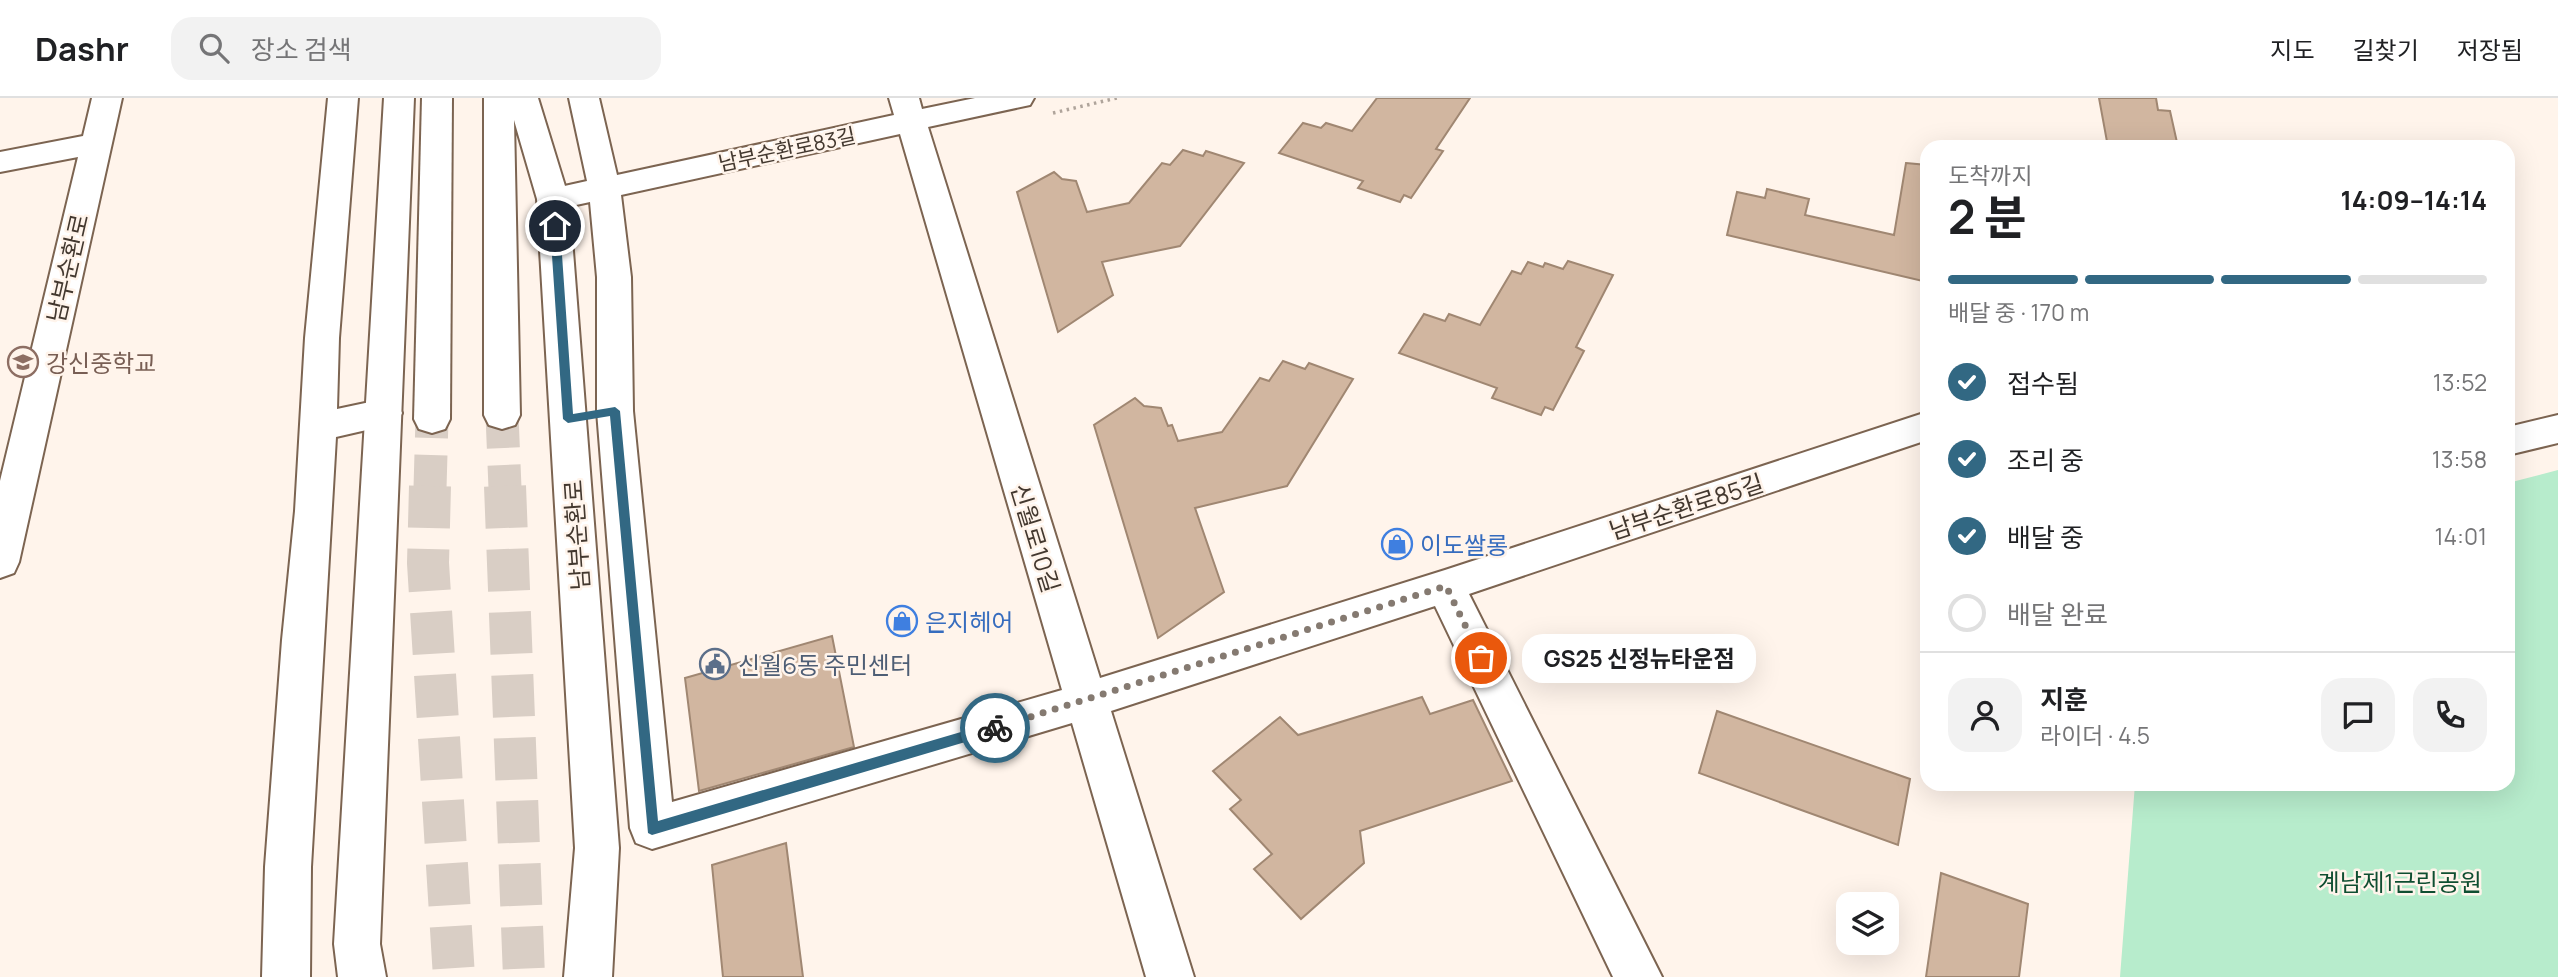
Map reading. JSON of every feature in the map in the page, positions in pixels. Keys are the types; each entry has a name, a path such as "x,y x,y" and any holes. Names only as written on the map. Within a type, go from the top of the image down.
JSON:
{"street":[{"name":"남부순환로","path":"0,562 107,98"},
{"path":"286,977 290,841 322,338 343,98"},
{"path":"362,977 357,944 399,98"},
{"path":"432,419 437,98"},
{"path":"499,98 502,415"},
{"name":"남부순환로","path":"523,98 554,199 597,848 588,977"},
{"name":"남부순환로","path":"584,98 604,188 614,276 615,411 652,828"},
{"name":"남부순환로83길","path":"554,199 907,110 1019,98"},
{"name":"신월로10길","path":"907,110 1170,977"},
{"path":"0,162 95,144"},
{"path":"568,419 615,411"},
{"path":"318,427 384,413"},
{"name":"남부순환로85길","path":"652,828 1086,701 1446,586 1920,428"},
{"path":"2515,439 2558,429"},
{"path":"1446,586 1638,977"}],"green space":[{"name":"계남제1근린공원","path":"2558,470 2558,977 2120,977 2134,791 2515,791 2515,481"}],"building":[{"path":"1377,98 1470,98 1436,149 1443,151 1411,198 1404,195 1400,202 1358,188 1363,181 1279,153 1303,123 1321,128 1326,123 1352,131"},
{"path":"2099,98 2156,98 2158,110 2170,111 2176,140 2107,140"},
{"path":"1183,150 1203,156 1206,151 1244,163 1180,246 1102,262 1113,295 1058,332 1017,192 1054,172 1062,179 1076,181 1087,212 1129,203 1162,163 1170,165"},
{"path":"1906,163 1920,164 1920,280 1727,235 1737,192 1765,198 1767,189 1809,199 1805,215 1894,235"},
{"path":"1568,261 1613,275 1576,347 1584,351 1553,410 1545,407 1541,415 1492,398 1497,388 1399,353 1424,314 1445,321 1449,314 1480,325 1512,271 1521,274 1528,262 1543,267 1545,263 1563,269"},
{"path":"1283,361 1305,369 1309,363 1353,379 1287,486 1195,508 1224,592 1158,638 1094,425 1135,398 1144,406 1161,408 1178,441 1222,432 1260,378 1269,381"},
{"path":"832,636 854,747 699,791 685,678"},
{"path":"1422,697 1430,714 1473,700 1512,781 1360,831 1364,863 1301,919 1254,869 1272,854 1230,809 1241,800 1213,771 1280,717 1298,735"},
{"path":"1717,711 1910,779 1898,845 1699,773"},
{"path":"786,843 803,977 723,977 712,865"},
{"path":"1941,873 2028,904 2019,977 1926,977"}],"tunnel":[{"path":"502,415 505,488"},
{"path":"430,488 432,419"},
{"path":"430,486 428,563 454,977"},
{"path":"505,486 524,977"}],"way so far":[{"path":"995,728 1446,586 1481,658"}],"place":[{"name":"강신중학교","path":"23,362"},
{"name":"이도쌀롱","path":"1397,544"},
{"name":"은지헤어","path":"902,621"},
{"name":"GS25 신정뉴타운점","path":"1481,658"},
{"name":"신월6동 주민센터","path":"715,664"}],"route":[{"path":"555,226 568,419 615,411 652,828 995,728"}]}
